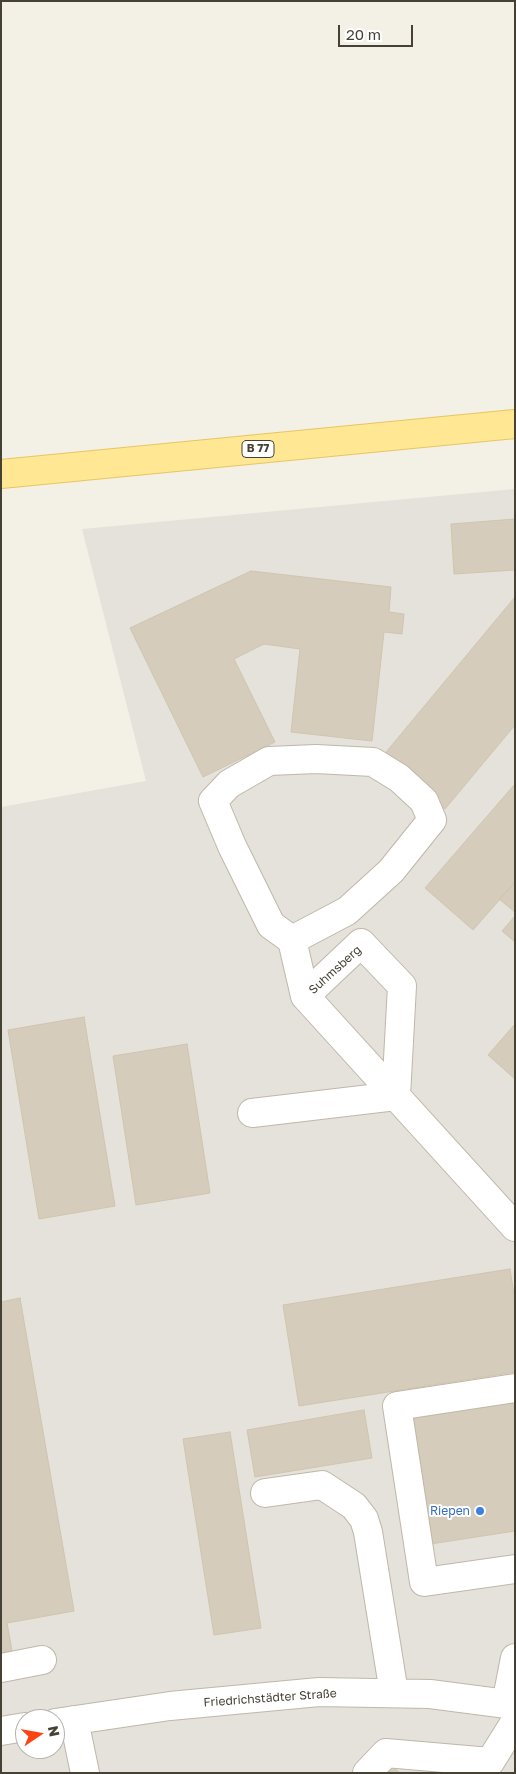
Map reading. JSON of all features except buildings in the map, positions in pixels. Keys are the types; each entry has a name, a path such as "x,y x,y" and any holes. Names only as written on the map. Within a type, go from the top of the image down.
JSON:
{"main road":[{"name":"B 77","path":"1,474 515,424"}],"street":[{"path":"292,940 347,911 391,871 432,820 424,801 399,778 373,762 316,759 269,761 229,784 213,801 232,846 271,924 292,940 305,996"},
{"name":"Suhmsberg","path":"396,1096 402,986 361,943 305,996 515,1227"},
{"path":"252,1113 396,1096"},
{"path":"515,1388 397,1406 424,1582 515,1569"},
{"path":"265,1493 322,1485 354,1506 364,1519 368,1532 394,1693"},
{"path":"367,1773 386,1754 490,1762 512,1710 515,1658"},
{"path":"1,1668 42,1660"},
{"name":"Friedrichstädter Straße","path":"65,1722 170,1706 319,1692 430,1694 512,1710"},
{"path":"65,1724 85,1773"},
{"path":"1,1731 15,1729"}],"shaded area":[{"path":"515,489 515,1773 1,1773 1,807 146,781 82,529"}],"place":[{"name":"Riepen","path":"480,1511"}]}
